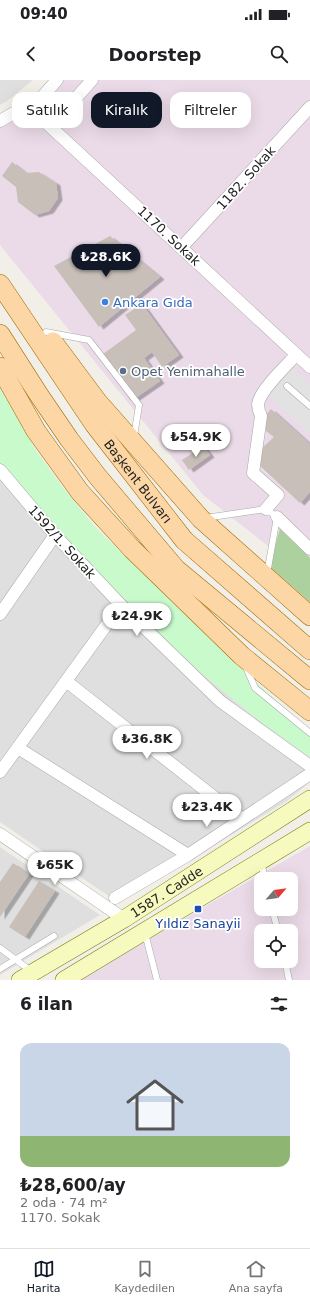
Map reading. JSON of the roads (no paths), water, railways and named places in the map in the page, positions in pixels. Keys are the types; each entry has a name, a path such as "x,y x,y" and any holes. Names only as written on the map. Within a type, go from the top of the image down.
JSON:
{"main road":[{"path":"0,278 46,332 98,401 201,519 310,616"},
{"name":"Başkent Bulvarı","path":"0,284 94,424 184,540 310,650"},
{"name":"Başkent Bulvarı","path":"0,334 69,439 98,477 176,569 310,680"},
{"path":"0,367 36,431 80,492 132,549 242,656 310,711"},
{"name":"1587. Cadde","path":"27,976 124,919 310,799"},
{"name":"1587. Cadde","path":"64,980 310,831"}],"street":[{"path":"46,92 57,80"},
{"path":"81,92 92,80"},
{"name":"1182. Sokak","path":"181,248 310,107"},
{"path":"0,121 12,114"},
{"name":"1170. Sokak","path":"53,128 310,367"},
{"path":"266,509 278,496 254,473 261,416 258,409 258,403 262,392 296,355"},
{"name":"1592/1. Sokak","path":"0,470 55,536 121,605 220,701 310,766"},
{"path":"276,517 310,549"},
{"path":"0,614 55,536"},
{"path":"0,772 121,605"},
{"path":"66,681 242,819"},
{"path":"18,748 188,855"},
{"path":"115,898 188,855 310,774"},
{"path":"0,834 124,919"}],"lane":[{"path":"46,332 90,340 139,405 134,443"},
{"path":"288,386 310,406"},
{"path":"201,519 266,509 276,517 266,577"},
{"path":"242,656 255,688 310,732"},
{"path":"261,861 263,872"},
{"path":"144,932 157,980"},
{"path":"0,969 54,936"},
{"path":"0,948 15,959 27,976"},
{"path":"286,968 289,980"}],"place":[{"name":"Ankara Gıda","path":"105,302"},
{"name":"Opet Yenimahalle","path":"123,371"},
{"name":"Yıldız Sanayii","path":"198,909"}]}
